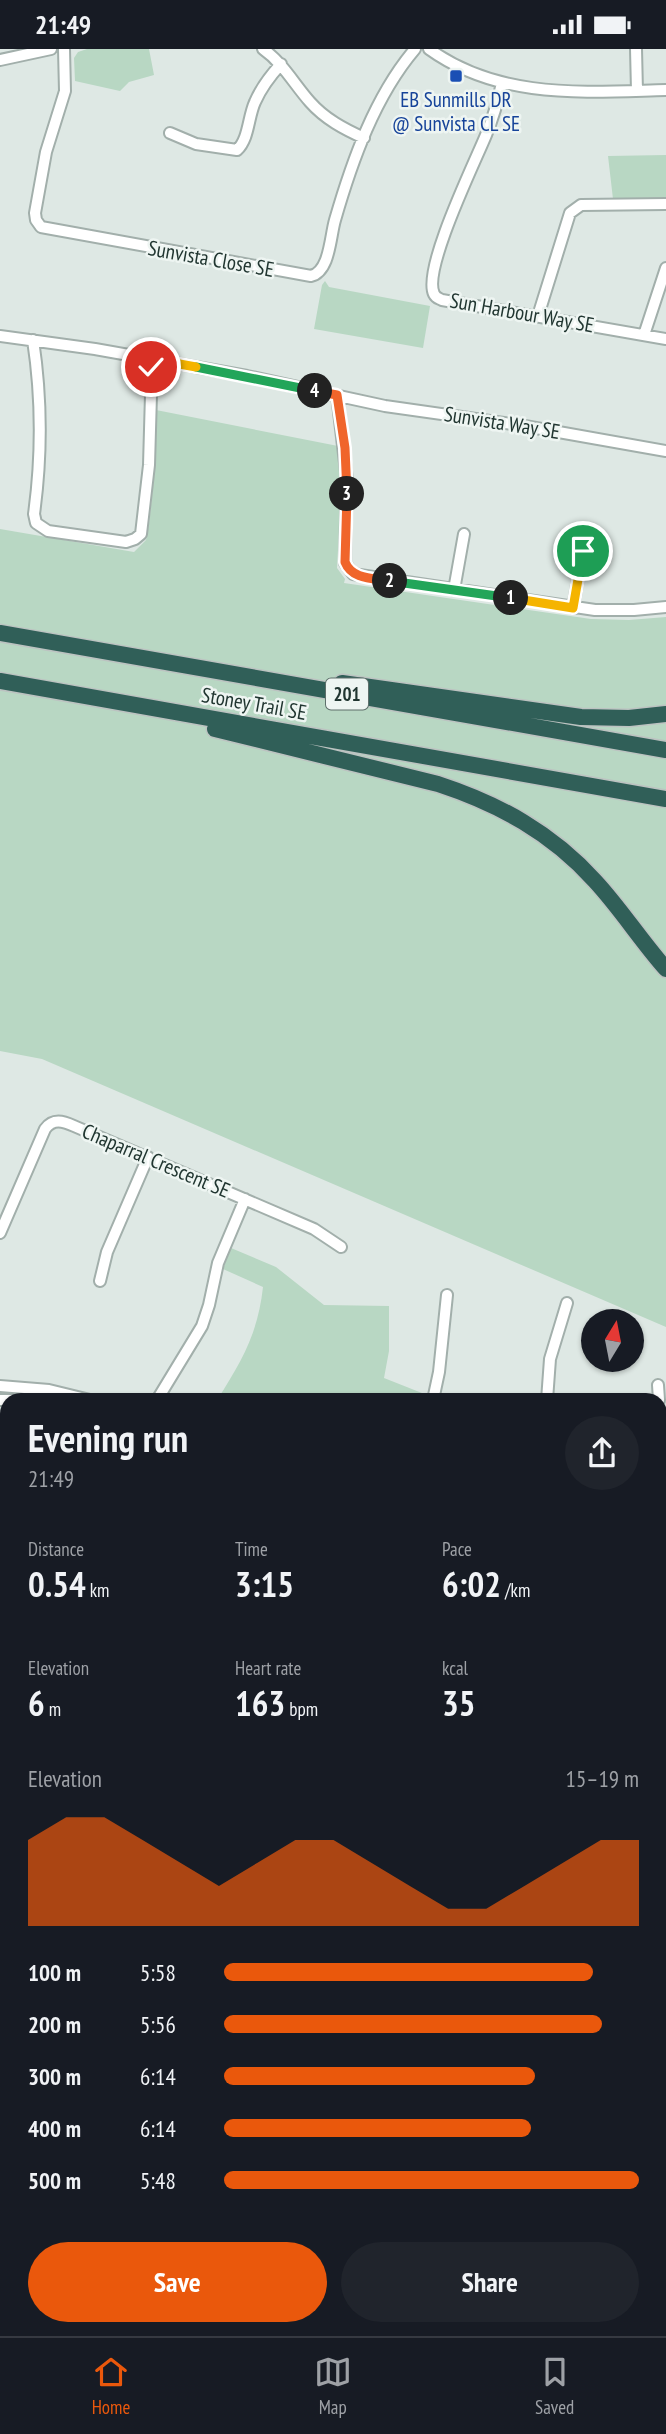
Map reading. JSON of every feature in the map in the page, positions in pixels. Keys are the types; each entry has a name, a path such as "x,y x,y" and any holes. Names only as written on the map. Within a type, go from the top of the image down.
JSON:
{"highway":[{"name":"Stoney Trail SE","path":"0,633 666,750"},
{"path":"28,638 554,714 619,718 666,714"},
{"name":"Stoney Trail SE","path":"0,681 666,799"},
{"path":"80,695 466,793 495,805 528,824 562,848 580,865 666,969"},
{"path":"580,865 666,983"}],"street":[{"path":"0,60 51,49"},
{"name":"Sunvista Close SE","path":"64,49 65,91 47,152 35,213 37,223 44,229 307,276 315,275 324,265 337,214 364,138 391,83 415,49"},
{"path":"262,49 281,64 317,109 338,126 364,138"},
{"path":"429,49 461,68 502,83 553,92 666,90"},
{"path":"636,49 637,91"},
{"path":"170,133 196,144 237,150 245,141 250,116 260,90 281,64"},
{"name":"Sun Harbour Way SE","path":"502,83 493,117 447,226 435,269 433,291 442,300 666,339"},
{"path":"538,316 555,257 574,208 581,205 666,204"},
{"path":"644,335 666,268"},
{"name":"Sunvista Way SE","path":"0,336 152,359 385,406 519,425 666,451"},
{"path":"33,340 41,403 41,445 34,514 36,523 48,531 126,542 141,534 149,465 149,375 152,359"},
{"path":"337,395 347,480 345,562 346,567 356,576 573,608 613,611 666,607"},
{"path":"454,590 464,534"},
{"path":"573,608 583,551"},
{"name":"Chaparral Crescent SE","path":"0,1233 45,1129 50,1123 58,1121 66,1122 245,1199 218,1263 202,1326 161,1393"},
{"path":"100,1281 107,1252 148,1157"},
{"path":"245,1199 320,1232 341,1247"},
{"path":"435,1393 447,1296"},
{"path":"548,1393 550,1359 567,1303"},
{"path":"658,1385 659,1393"},
{"path":"0,1386 61,1393"}],"green space":[{"path":"87,49 149,49 154,75 129,82 120,91 75,81 74,58 78,52"},
{"path":"666,155 666,198 613,199 608,156"},
{"path":"325,281 329,287 430,306 423,348 314,329"},
{"path":"156,410 338,446 341,497 337,568 345,579 344,583 591,619 666,617 666,1327 644,1318 644,1309 624,1309 42,1059 0,1051 0,529 134,552 146,540 155,468"},
{"path":"231,1248 276,1267 324,1305 389,1306 389,1351 384,1378 422,1393 221,1393 253,1333 263,1287 223,1269"}],"place":[{"name":"EB Sunmills DR @ Sunvista CL SE","path":"456,76"}],"route":[{"path":"151,367 152,359 337,395 347,480 345,562 349,571 356,576 573,608 583,551"}]}
